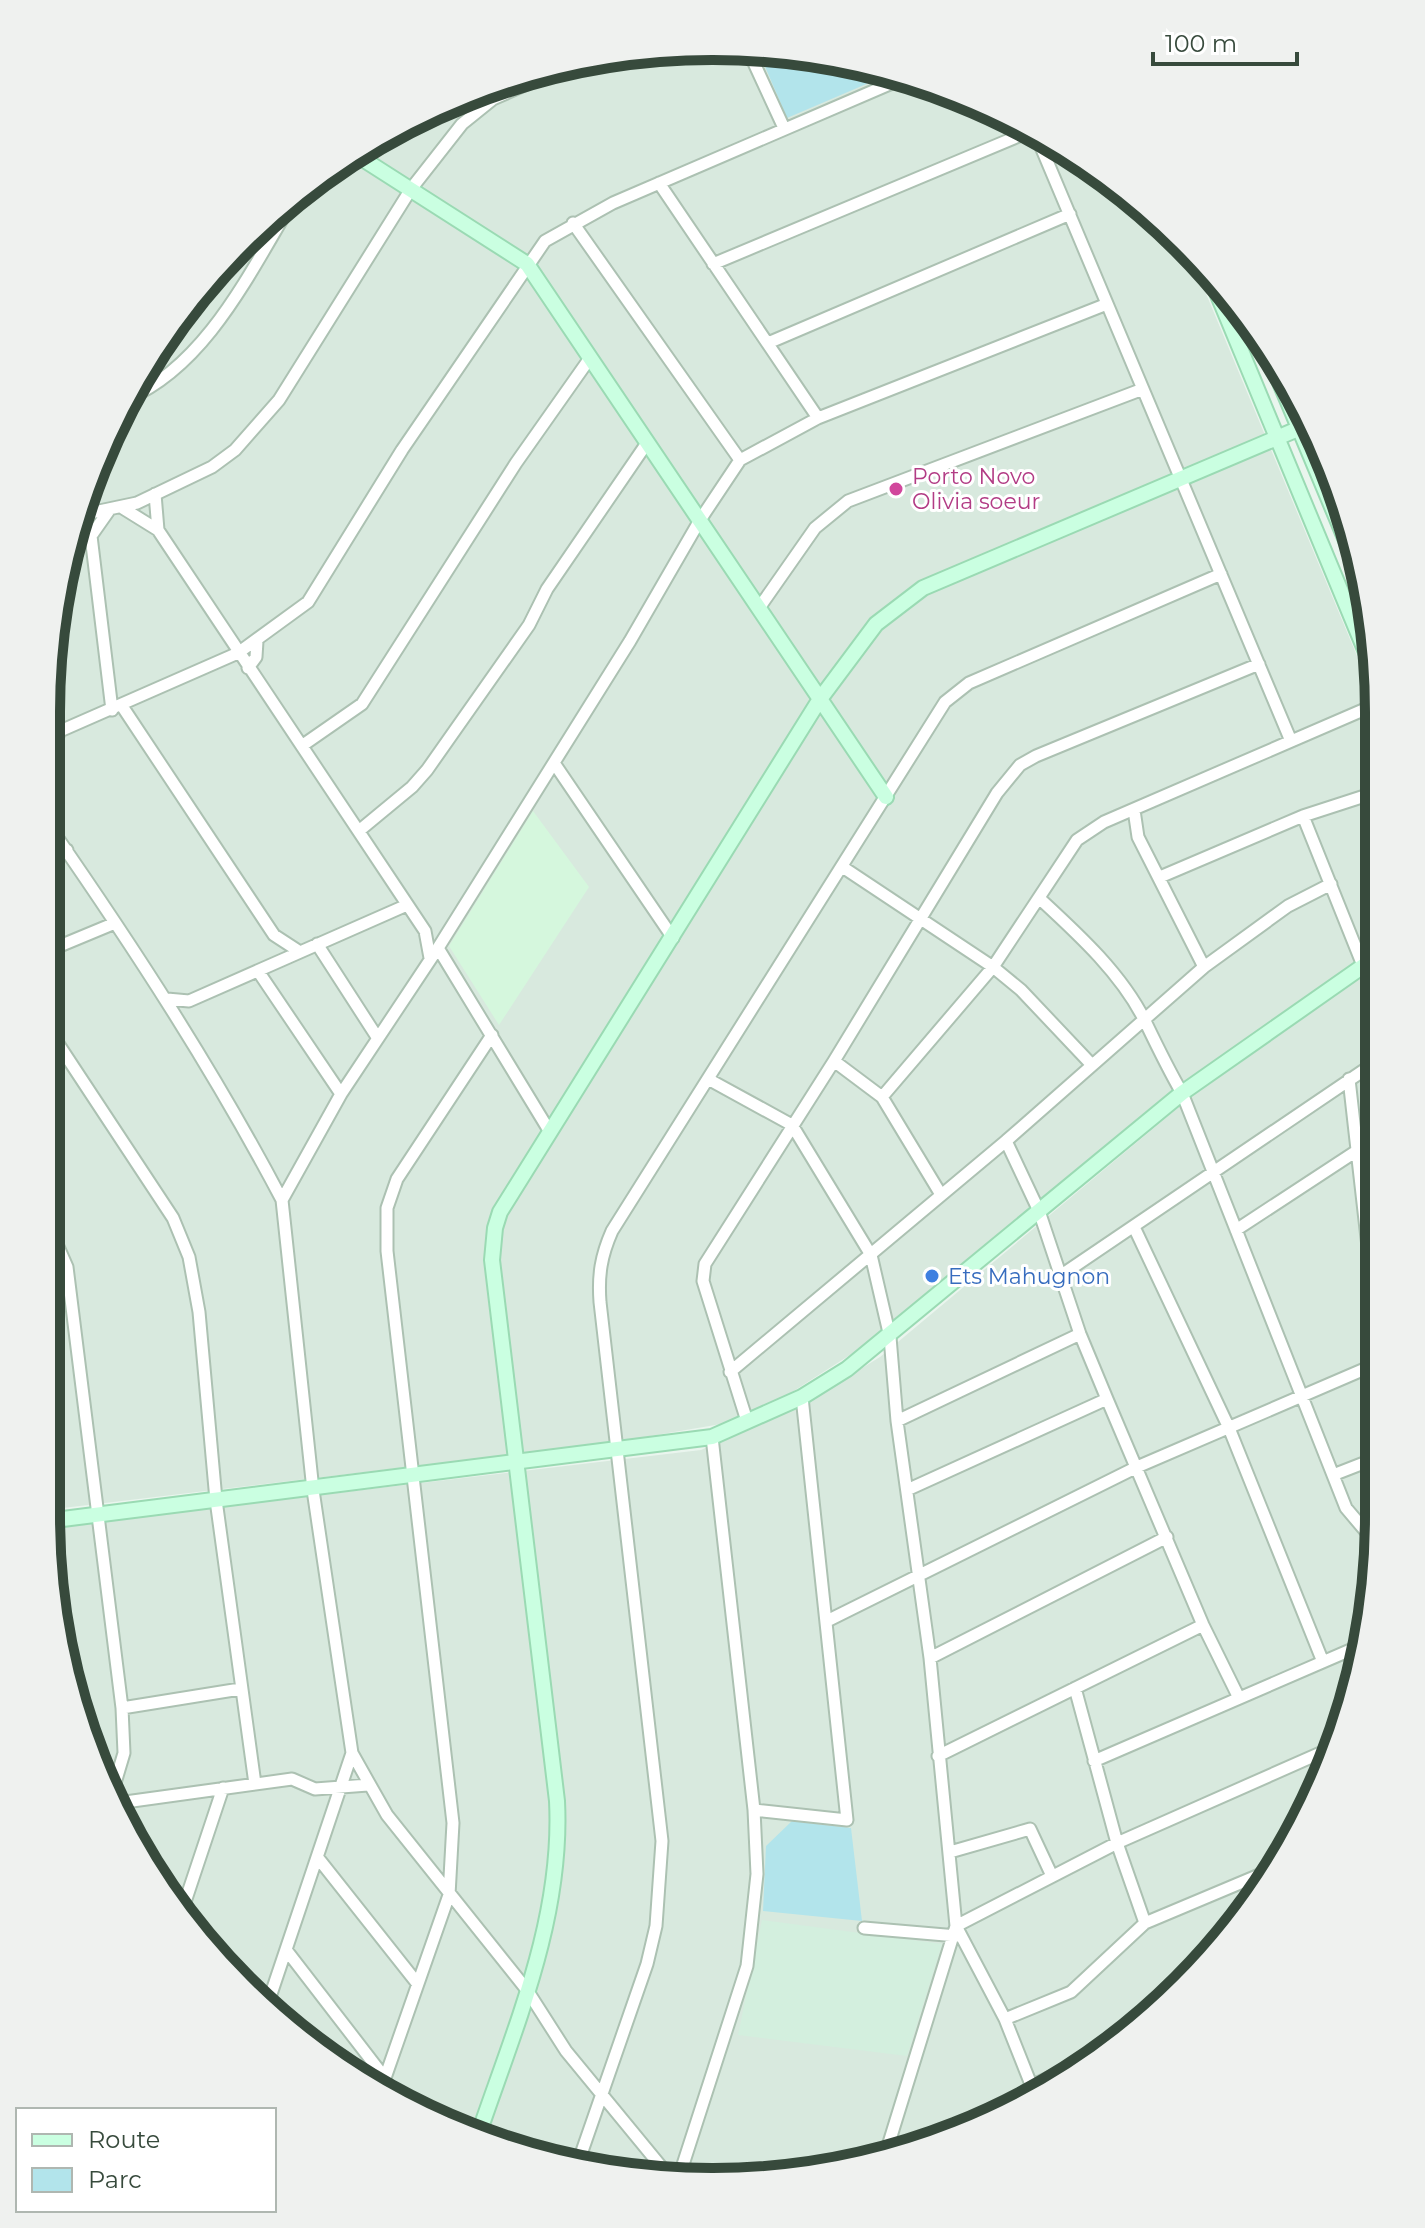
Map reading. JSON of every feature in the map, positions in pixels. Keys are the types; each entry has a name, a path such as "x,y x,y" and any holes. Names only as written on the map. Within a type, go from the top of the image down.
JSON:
{"street":[{"path":"753,61 784,128"},
{"path":"60,731 238,653 308,602 321,586 402,450 545,241 573,223 659,183 888,84"},
{"path":"92,513 155,494 212,467 256,429 279,400 411,189 462,124 482,106 511,93"},
{"path":"713,264 1019,136"},
{"path":"1042,149 1291,741"},
{"path":"365,160 527,264 886,797"},
{"path":"659,183 818,418"},
{"path":"768,343 1070,214"},
{"path":"573,223 740,460"},
{"path":"146,388 196,347 219,319 276,227"},
{"path":"282,1200 341,1094 554,763 700,520 740,460 818,418 1107,304"},
{"path":"1221,305 1360,640"},
{"path":"303,745 362,704 516,463 590,358"},
{"path":"759,608 804,541 824,518 848,501 1143,389"},
{"path":"482,2125 527,1990 556,1879 558,1827 514,1462 493,1245 500,1212 820,699 876,624 923,588 1300,428"},
{"path":"360,830 412,787 427,770 529,625 547,589 647,443"},
{"path":"155,494 158,530 248,668 360,830 425,931 434,953 492,1035 550,1132"},
{"path":"116,508 158,530"},
{"path":"91,536 116,508"},
{"path":"87,527 117,708 274,935 297,950"},
{"path":"581,2154 647,1964 656,1926 662,1841 599,1266 612,1231 954,692 1221,574"},
{"path":"248,668 256,657 257,641"},
{"path":"747,1421 703,1281 705,1264 834,1061 997,793 1020,765 1259,664"},
{"path":"882,1097 993,967 1077,840 1104,822 1365,709"},
{"path":"554,763 673,938"},
{"path":"1160,877 1303,816 1365,796"},
{"path":"1134,810 1138,837 1204,967"},
{"path":"1303,816 1331,884 1365,950"},
{"path":"352,819 370,819"},
{"path":"60,841 180,1019 234,1108 282,1200 313,1490 352,1753 368,1785 449,1895 527,1990 566,2051 661,2166"},
{"path":"60,853 67,850"},
{"path":"844,868 921,916 993,967 1021,990 1091,1064"},
{"path":"730,1372 871,1255 940,1193 1006,1141 1204,967 1288,906 1331,884"},
{"path":"1039,898 1092,946 1144,1020 1153,1044 1182,1093 1346,1508 1365,1530"},
{"path":"167,999 189,1001 297,950 407,905"},
{"path":"60,946 115,923"},
{"path":"425,931 445,935"},
{"path":"274,935 279,960"},
{"path":"317,944 377,1037"},
{"path":"60,1519 313,1490 712,1437 802,1397 890,1337 1182,1093 1365,964"},
{"path":"258,971 341,1094"},
{"path":"180,1019 189,1001"},
{"path":"287,1951 385,2078 449,1895 453,1804 387,1251 387,1208 405,1165 492,1035"},
{"path":"60,1047 173,1218 189,1257 199,1312 216,1500 255,1784"},
{"path":"834,1061 882,1097 940,1193"},
{"path":"1060,1276 1365,1069"},
{"path":"708,1079 792,1125 871,1255 890,1337 897,1421 930,1658 957,1933 889,2143"},
{"path":"1349,1079 1365,1230"},
{"path":"1006,1141 1039,1211 1080,1334 1107,1399 1203,1625 1239,1698"},
{"path":"1236,1230 1355,1152"},
{"path":"1134,1227 1229,1428 1323,1662"},
{"path":"60,1251 67,1267 122,1708 124,1753 116,1779"},
{"path":"897,1421 1080,1334"},
{"path":"827,1621 1137,1467 1365,1369"},
{"path":"754,1810 847,1820 802,1397"},
{"path":"907,1490 1107,1399"},
{"path":"682,2167 747,1966 757,1874 754,1810 712,1437"},
{"path":"1333,1475 1365,1463"},
{"path":"930,1658 1167,1537"},
{"path":"938,1756 1203,1625"},
{"path":"1094,1761 1350,1650"},
{"path":"1075,1688 1117,1843 1145,1923"},
{"path":"122,1708 240,1689"},
{"path":"271,1995 352,1753"},
{"path":"864,1928 957,1933 1052,1876 1117,1843 1319,1753"},
{"path":"126,1802 292,1779 309,1789 368,1785"},
{"path":"186,1900 223,1788"},
{"path":"950,1852 1030,1829 1052,1876"},
{"path":"318,1858 417,1983"},
{"path":"1005,2019 1071,1992 1145,1923 1256,1876"},
{"path":"957,1933 1005,2019 1031,2085"}],"shaded area":[{"path":"670,61 755,61 798,66 881,82 922,95 1001,127 1039,147 1110,195 1143,222 1200,278 1364,673 1365,957 1169,1093 878,1337 778,1401 727,1423 609,1443 60,1508 60,712 66,627 82,544 95,503 127,424 147,386 195,315 222,282 282,222 315,195 386,147 424,127 544,82"},
{"path":"533,811 589,887 499,1025 449,946"},
{"path":"1365,974 1365,1516 1364,1558 1352,1643 1330,1725 1298,1804 1278,1842 1230,1913 1203,1946 1143,2006 1110,2033 1039,2081 1001,2101 922,2133 881,2146 798,2162 755,2167 670,2167 544,2146 424,2101 386,2081 315,2033 251,1977 222,1946 195,1913 147,1842 110,1765 82,1684 73,1643 61,1558 60,1526 701,1450 809,1401 880,1357 1191,1097"},
{"path":"762,1920 942,1944 907,2056 738,2035"}],"green space":[{"path":"763,62 874,81 787,118"},
{"path":"792,1821 851,1828 862,1921 763,1911 766,1846"}],"place":[{"name":"Porto Novo Olivia soeur","path":"896,489"},
{"name":"Ets Mahugnon","path":"932,1276"}]}
